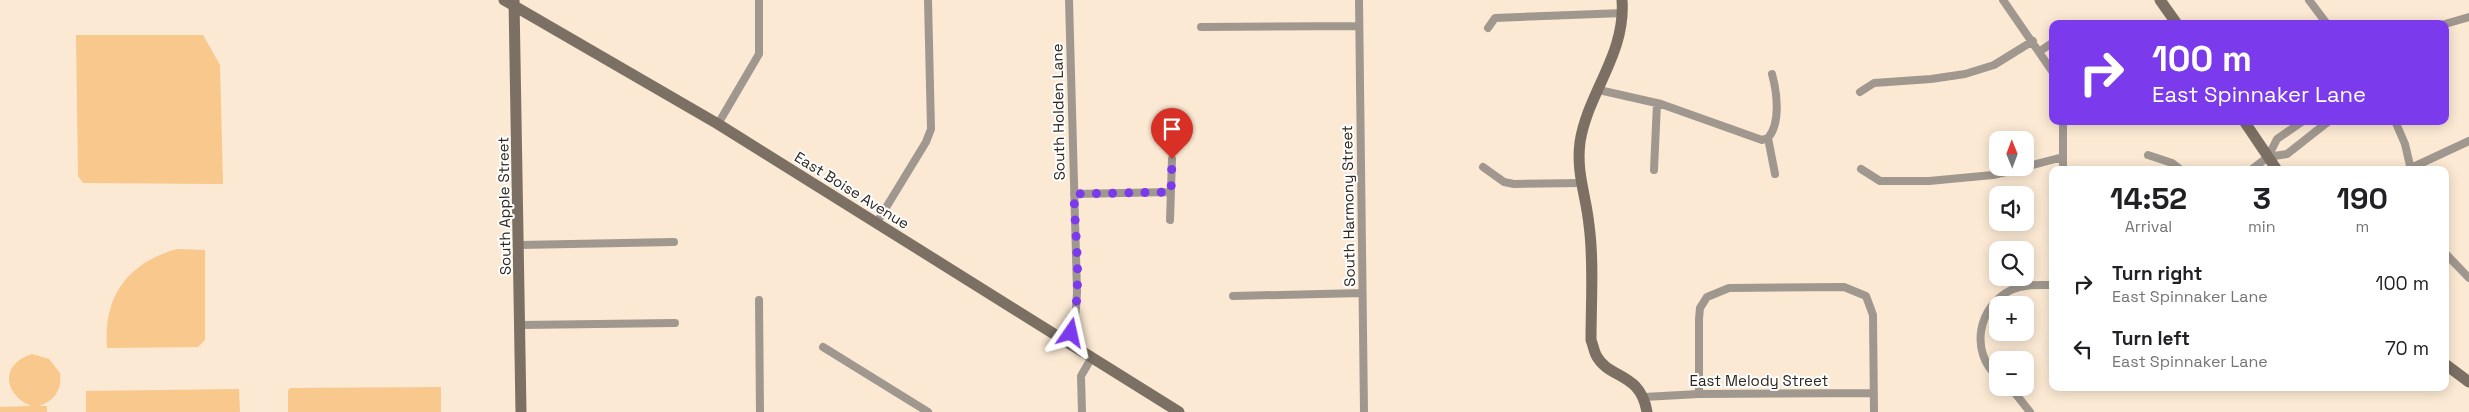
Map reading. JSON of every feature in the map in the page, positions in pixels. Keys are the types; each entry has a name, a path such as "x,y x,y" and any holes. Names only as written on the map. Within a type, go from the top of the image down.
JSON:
{"street":[{"path":"718,124 759,54 759,0"},
{"path":"876,224 926,142 931,129 928,0"},
{"name":"South Holden Lane","path":"1066,341 1071,333 1076,316 1069,0"},
{"name":"South Harmony Street","path":"1359,0 1364,412"},
{"path":"1622,0 1623,13 1616,48 1580,140 1580,183 1589,225 1591,340 1596,356 1611,369 1632,381 1644,397 1647,412"},
{"path":"2003,0 2049,66"},
{"path":"2160,0 2174,20"},
{"path":"2309,0 2324,20"},
{"name":"East Boise Avenue","path":"511,1 718,124 1179,412"},
{"name":"South Apple Street","path":"511,1 520,245 521,412"},
{"path":"1488,28 1495,18 1623,13"},
{"path":"2449,23 2469,17"},
{"path":"1201,27 1359,26"},
{"path":"1860,92 1874,83 1931,79 1965,74 1994,65 2033,41"},
{"path":"2040,51 2049,45"},
{"path":"1772,74 1776,90 1774,127 1768,138 1775,174"},
{"path":"1599,90 1657,102 1755,139 1768,138"},
{"path":"1654,170 1657,102"},
{"path":"2063,125 2063,166"},
{"path":"2247,125 2274,166"},
{"path":"2256,166 2268,157 2277,139 2296,125"},
{"path":"2268,157 2287,154 2324,125"},
{"path":"2397,125 2405,144 2410,166"},
{"path":"2417,166 2469,141"},
{"path":"2148,155 2176,166"},
{"path":"2034,164 2063,157"},
{"path":"1170,220 1172,159"},
{"path":"1483,167 1504,182 1514,184 1580,183"},
{"path":"1861,169 1880,181 1929,181 1993,176"},
{"path":"1074,194 1171,192"},
{"path":"520,245 674,242"},
{"path":"2449,257 2469,278"},
{"path":"1989,368 1980,345 1980,331 1985,315 1994,300 2012,290 2029,285 2049,285"},
{"path":"1699,394 1698,319 1700,308 1707,296 1729,288 1844,287 1866,296 1873,315 1874,412"},
{"path":"1232,296 1362,293"},
{"path":"759,300 760,412"},
{"path":"521,325 675,323"},
{"path":"824,347 928,412"},
{"path":"1082,412 1081,376 1092,358"},
{"path":"2449,367 2469,382"},
{"name":"East Melody Street","path":"1644,397 1699,394 1874,393"},
{"path":"2017,396 2030,412"}],"shaded area":[{"path":"76,35 203,35 220,65 223,184 83,183 78,176"},
{"path":"177,249 205,250 205,340 198,347 107,348 109,313 114,298 122,285 144,263 159,255"},
{"path":"32,354 49,359 60,373 60,384 56,394 45,404 39,406 47,406 47,412 0,412 0,407 31,406 15,394 9,379 14,365"},
{"path":"441,387 441,412 288,412 288,391 290,388"},
{"path":"239,389 240,412 86,412 86,391"}],"route":[{"path":"1071,333 1076,316 1074,194 1171,192 1172,159"}]}
